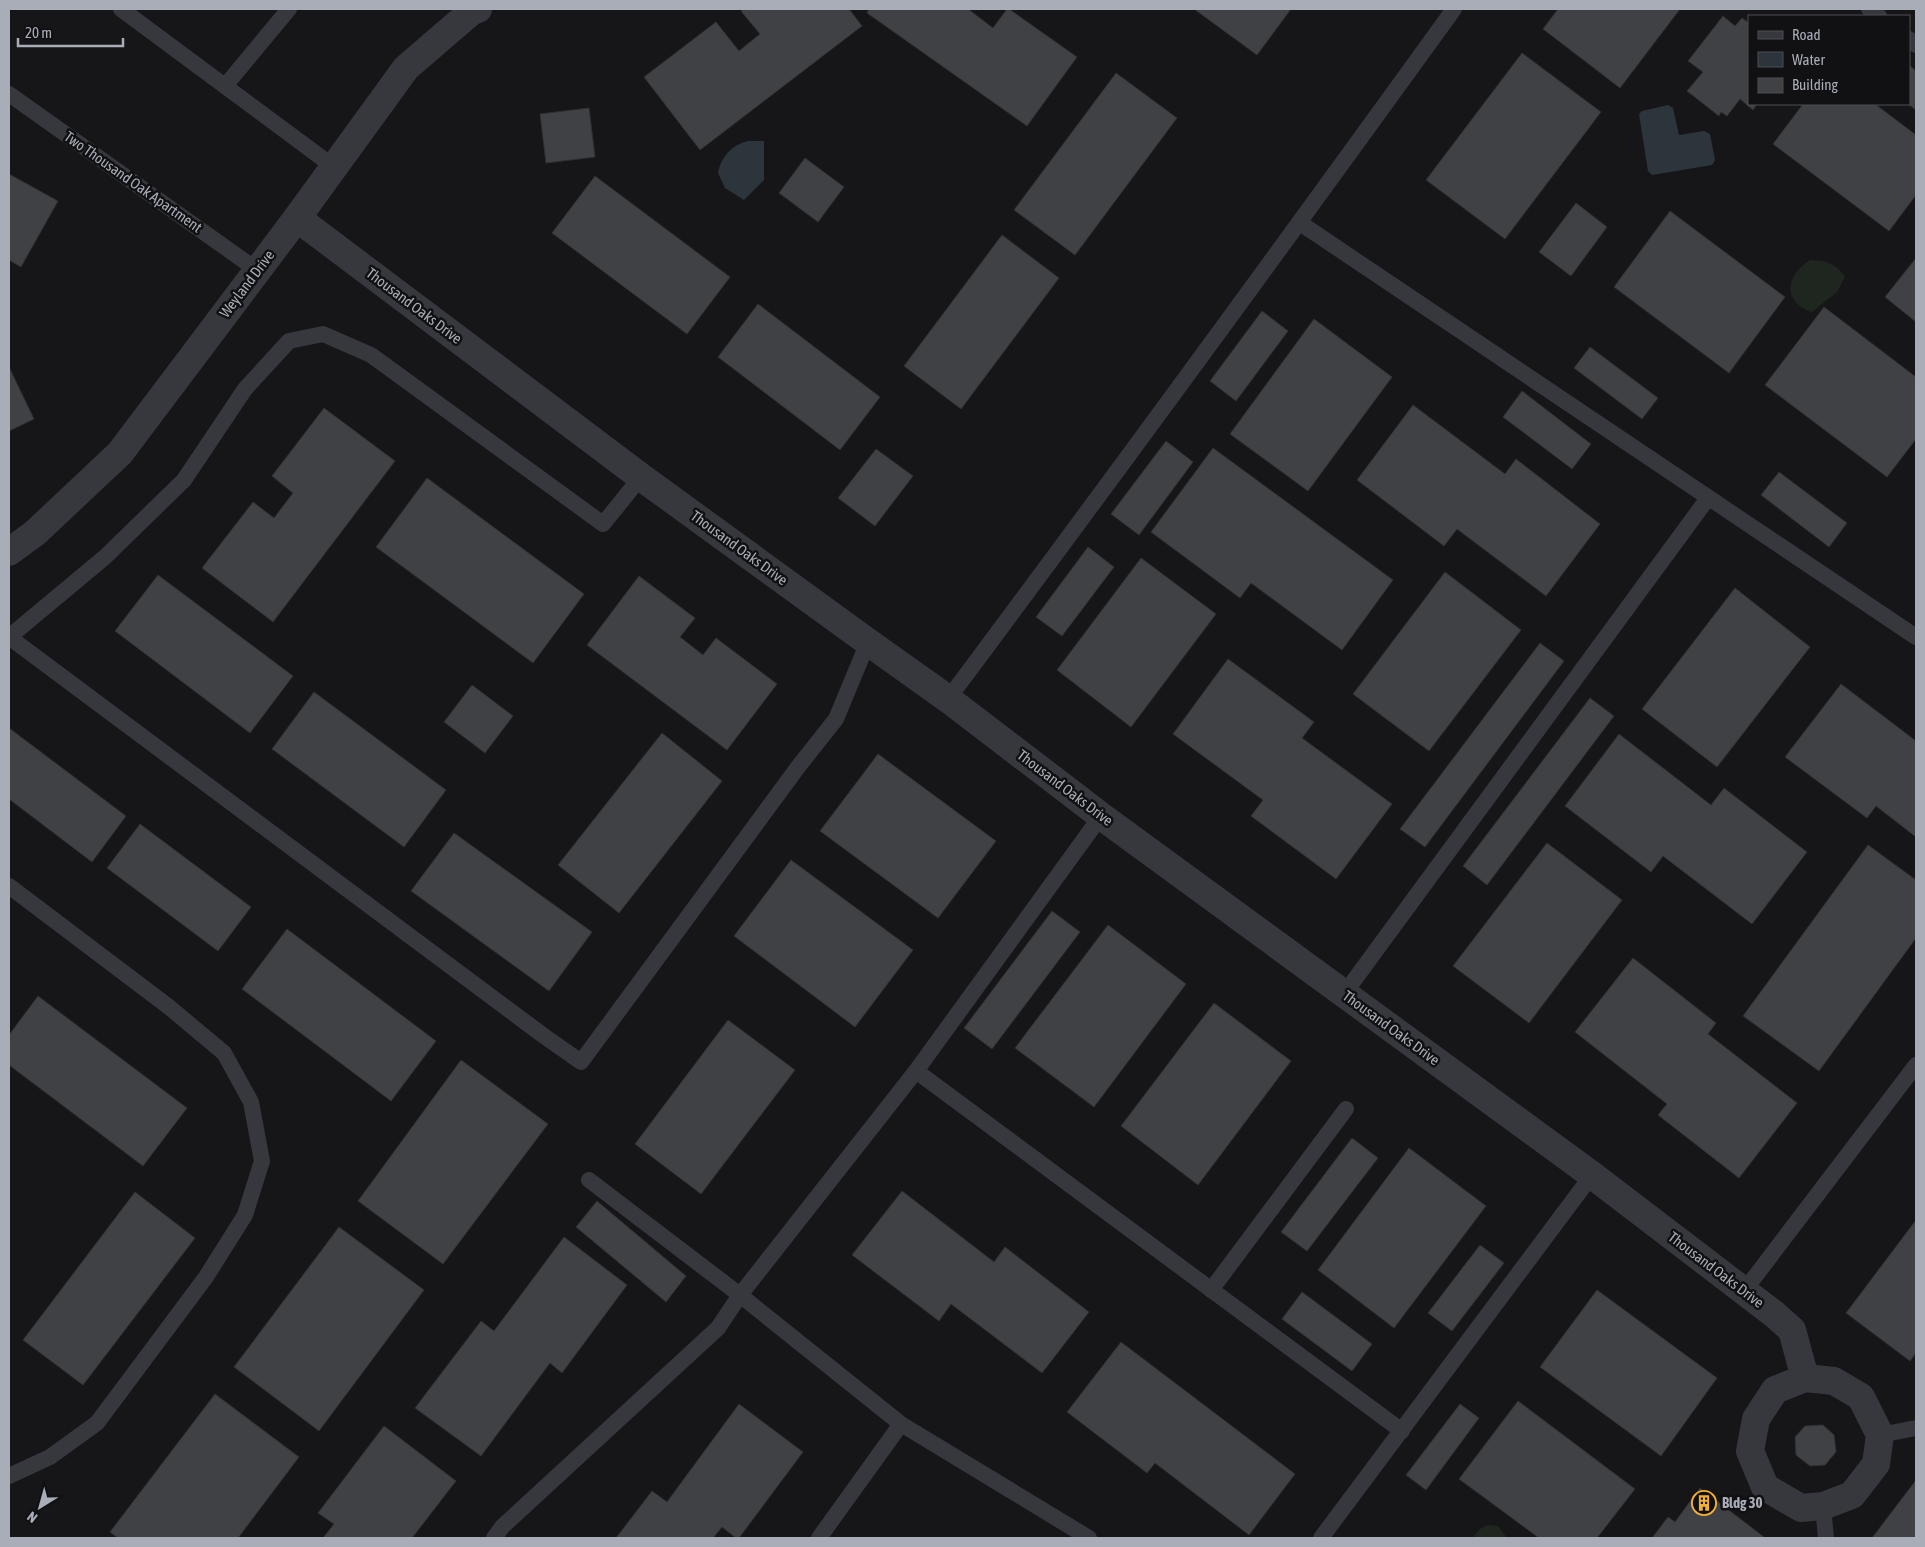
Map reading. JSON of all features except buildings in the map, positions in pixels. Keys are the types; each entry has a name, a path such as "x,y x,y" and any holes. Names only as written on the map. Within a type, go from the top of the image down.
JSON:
{"street":[{"name":"Weyland Drive","path":"9,552 35,533 120,453 297,218 406,68 471,12 478,9"},
{"name":"Thousand Oaks Drive","path":"297,218 642,477 948,699 1101,816 1592,1174 1792,1330 1805,1378"},
{"path":"1805,1378 1834,1381 1861,1397 1880,1435 1876,1464 1852,1495 1823,1506 1801,1508 1765,1487 1750,1451 1756,1419 1775,1390 1805,1378"}],"lane":[{"path":"121,9 334,167"},
{"path":"225,86 289,9"},
{"path":"948,699 1300,223 1454,9"},
{"name":"Two Thousand Oak Apartment","path":"9,94 257,270"},
{"path":"1300,223 1916,637"},
{"path":"642,477 603,524 371,355 323,334 289,341 245,389 184,480 105,557 9,637 581,1062 798,767 836,720 868,642"},
{"path":"1344,994 1708,498"},
{"path":"494,1538 502,1528 718,1328 740,1295 916,1071 1101,816"},
{"path":"9,886 169,1007 224,1053 251,1102 262,1161 246,1215 206,1277 97,1423 50,1457 9,1476"},
{"path":"1744,1291 1916,1065"},
{"path":"916,1071 1402,1431"},
{"path":"1211,1290 1346,1109"},
{"path":"1321,1538 1592,1174"},
{"path":"589,1180 740,1295 901,1424 1089,1538"},
{"path":"818,1538 901,1424"},
{"path":"1880,1435 1916,1428"},
{"path":"1823,1506 1826,1538"}],"shaded area":[{"path":"1810,260 1830,264 1845,277 1837,292 1812,312 1802,308 1795,302 1790,288 1796,273"},
{"path":"1488,1525 1498,1526 1507,1538 1472,1538 1480,1529"}],"water":[{"path":"1668,105 1673,108 1679,135 1704,131 1710,134 1715,160 1712,165 1652,175 1648,171 1639,114 1642,111"},
{"path":"748,141 764,141 764,180 744,200 725,188 718,173 719,167 728,152 737,145"}],"place":[{"name":"Bldg 30","path":"1704,1503"}]}
